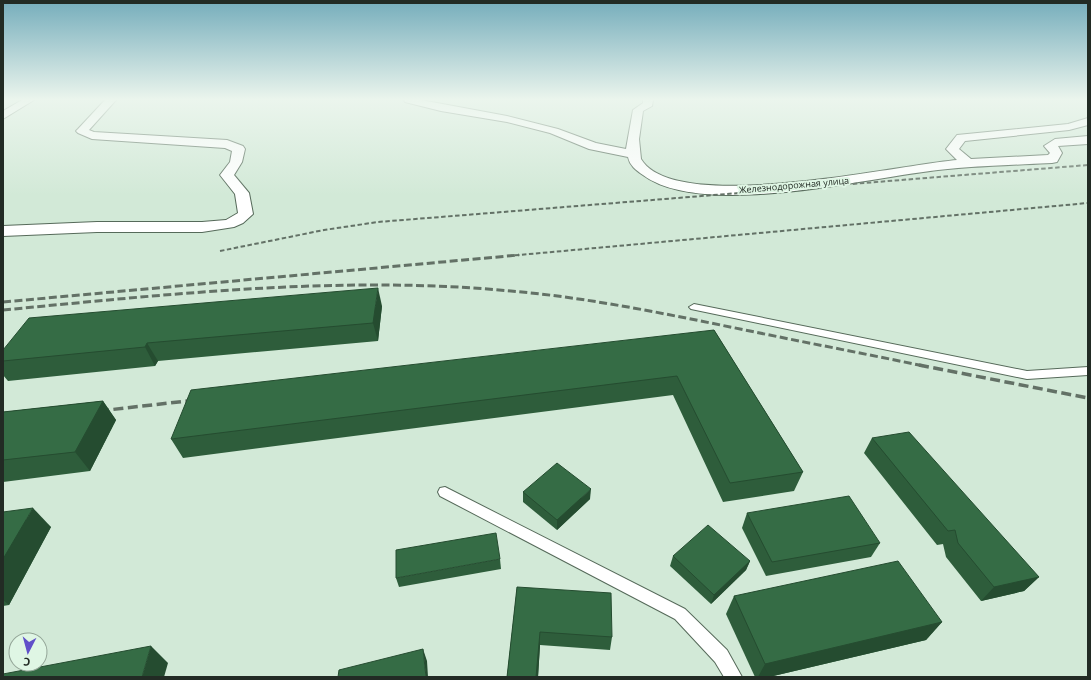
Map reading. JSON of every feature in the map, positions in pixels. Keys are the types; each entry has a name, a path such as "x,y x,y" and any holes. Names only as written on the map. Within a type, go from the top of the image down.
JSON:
{"street":[{"path":"3,231 97,227 202,226 229,224 246,214 242,193 227,175 236,162 239,149 227,144 92,135 84,132"},
{"path":"556,132 593,146 632,154 635,132"},
{"path":"969,165 952,149 961,138 1023,132"},
{"name":"Железнодорожная улица","path":"632,154 638,166 657,181 696,189 730,191 828,183 922,168 1052,159 1056,153 1050,146 1055,143 1088,140"}],"lane":[{"path":"694,307 1027,375 1088,372"},
{"path":"445,492 680,614 721,656 734,677"}],"building":[{"path":"378,288 373,323 147,343 145,347 3,361 3,350 29,318"},
{"path":"714,330 803,472 730,483 677,376 171,439 191,390"},
{"path":"103,401 75,452 3,460 3,412"},
{"path":"909,432 1039,577 994,587 958,543 955,530 948,531 872,438"},
{"path":"557,463 591,489 557,520 523,492"},
{"path":"849,496 880,543 772,562 747,513"},
{"path":"33,508 3,559 3,512"},
{"path":"708,525 750,561 714,595 673,556"},
{"path":"496,533 500,559 396,578 396,550"},
{"path":"898,561 942,622 765,664 734,596"},
{"path":"517,587 611,593 612,637 540,632 536,677 507,677"},
{"path":"151,646 142,677 3,677 3,674 14,672 48,672 48,665"},
{"path":"423,649 426,677 338,677 339,670"}],"railway":[{"path":"220,251 324,230 378,222 1088,165"},
{"path":"508,256 1088,203"},
{"path":"3,302 519,255"},
{"path":"3,310 257,288 384,285 448,287 511,291 571,298 691,319 920,365"},
{"path":"920,365 1088,398"},
{"path":"99,411 196,400"}]}
